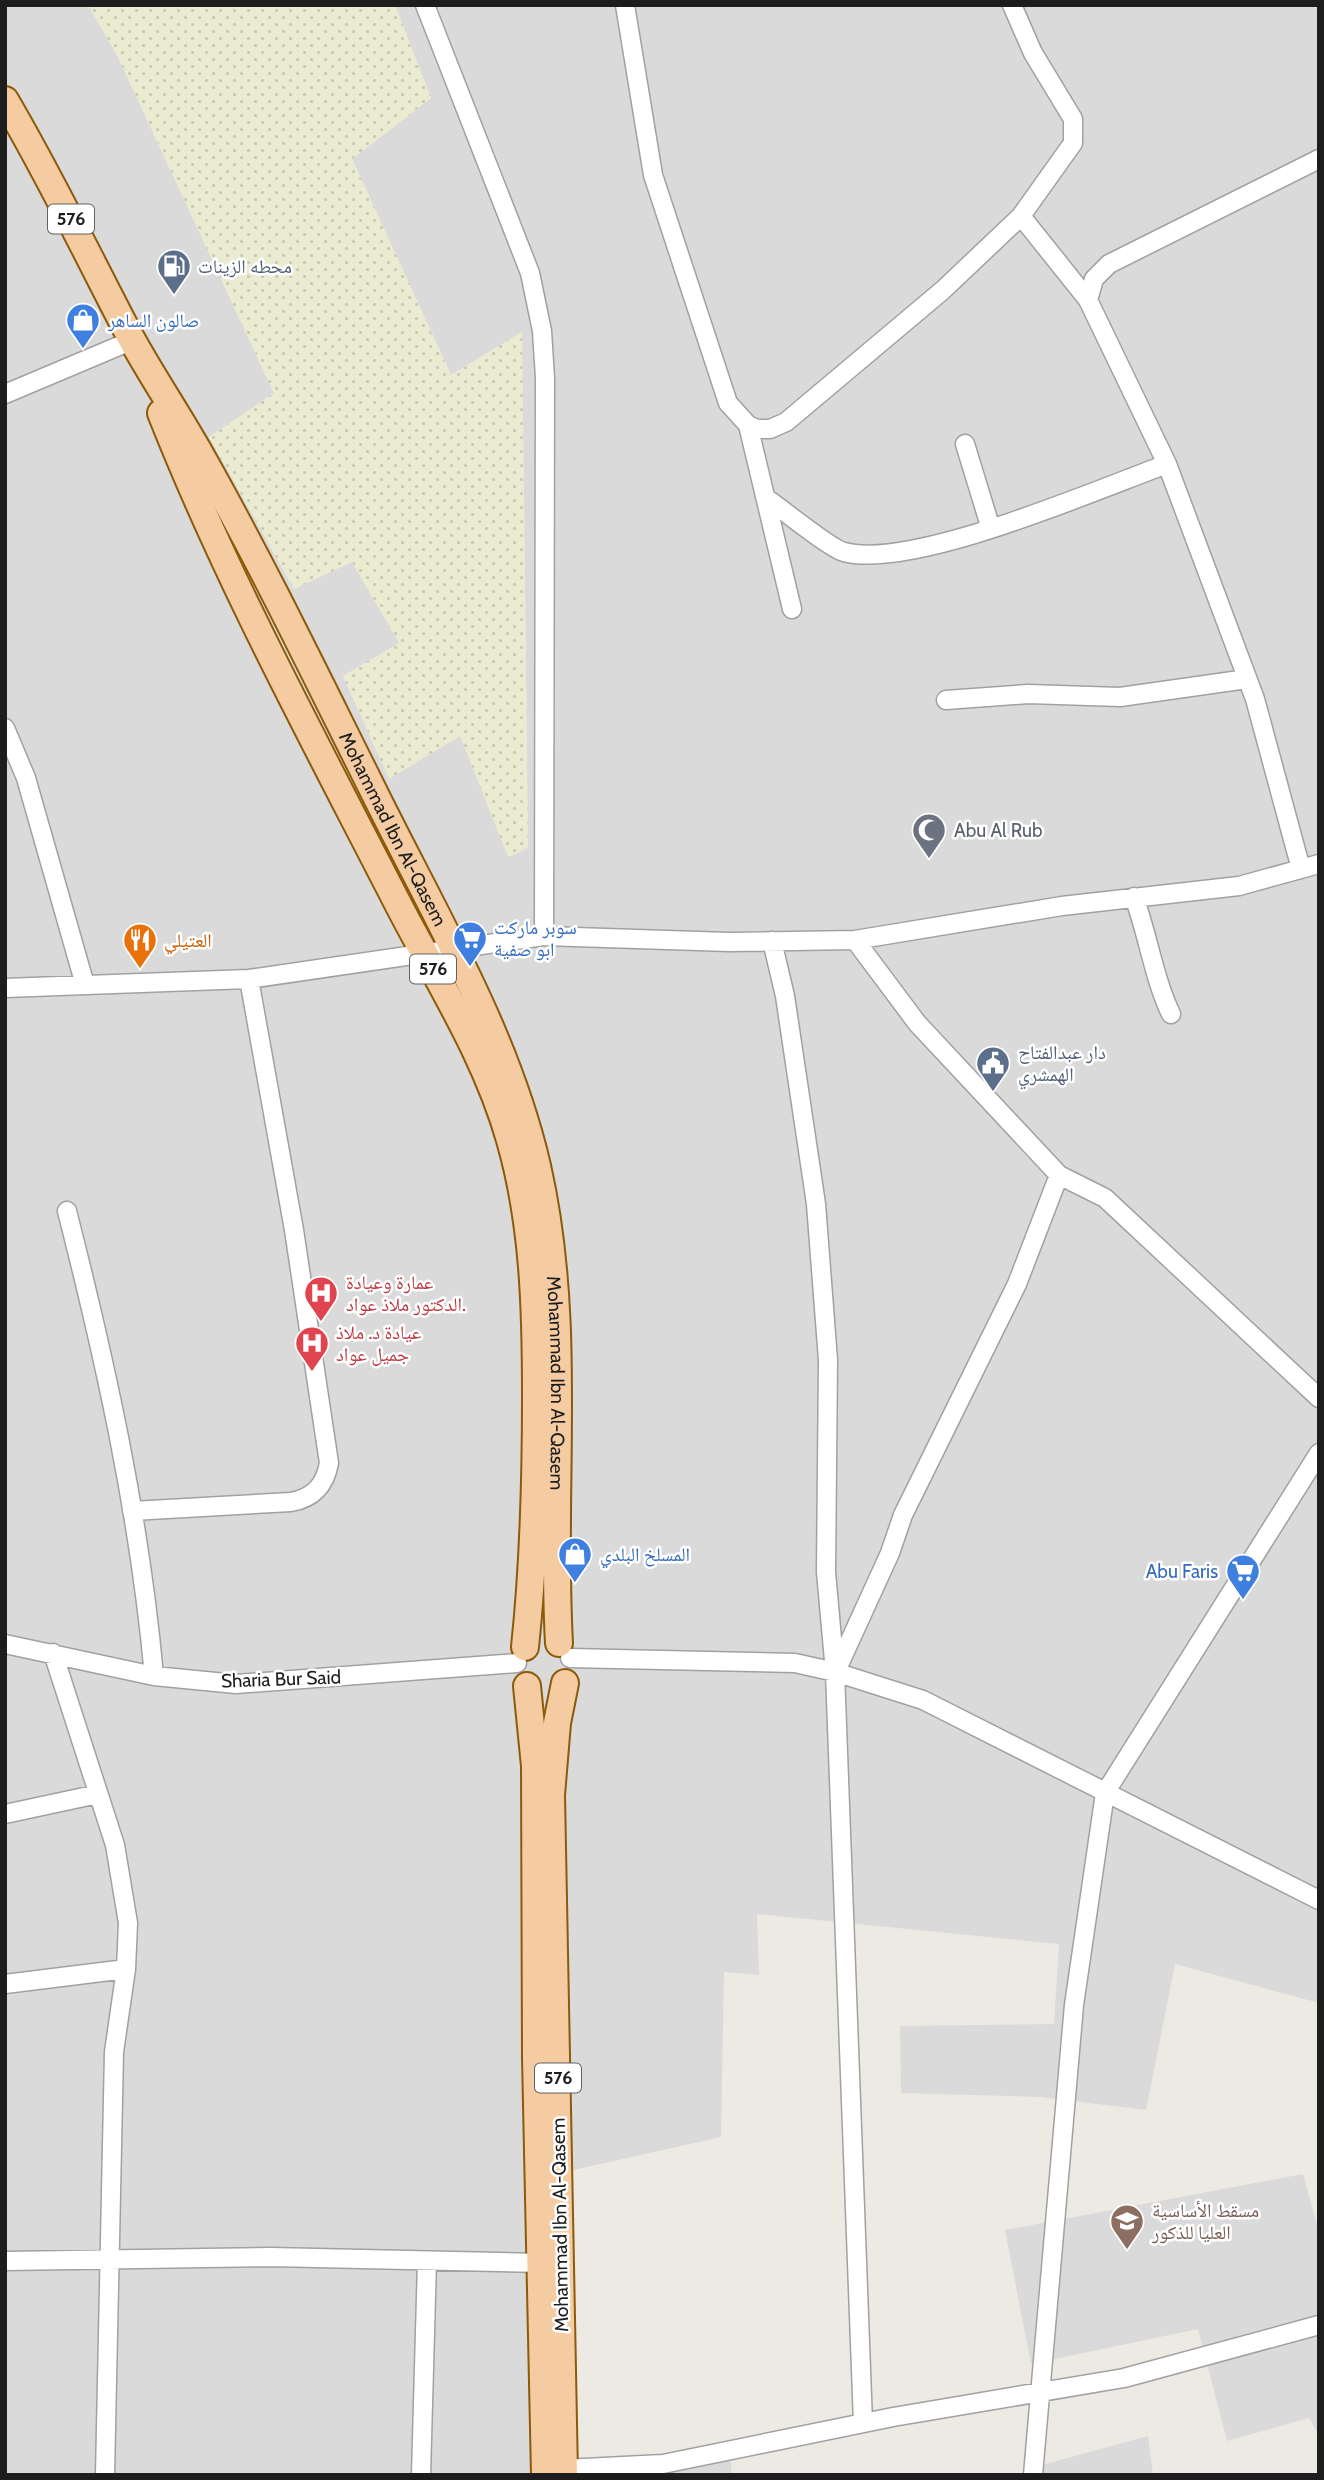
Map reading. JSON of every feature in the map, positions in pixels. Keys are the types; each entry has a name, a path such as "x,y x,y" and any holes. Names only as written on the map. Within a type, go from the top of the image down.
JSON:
{"main road":[{"name":"Mohammad Ibn Al-Qasem","path":"5,100 48,173 133,340 205,462 452,950 509,1066 537,1167 553,1257 560,1348 555,1574 565,1661 551,1795 557,2473"},
{"name":"Mohammad Ibn Al-Qasem","path":"133,340 191,487 315,741 482,1062 498,1098 514,1156 531,1244 535,1334 534,1557 523,1665 535,1766 542,2263 557,2473"},
{"path":"541,1639 565,1661 551,1692 534,1691 523,1665 541,1639"}],"street":[{"path":"425,5 520,244 537,302 542,331 545,378 544,936"},
{"path":"625,5 653,176 728,403 748,425 792,609"},
{"path":"748,425 770,429 786,422 943,290 1021,216 1073,143 1073,119 1033,53 1012,5"},
{"path":"1087,300 1094,279 1109,264 1319,159"},
{"path":"1021,216 1087,300 1167,464 1247,679 1301,869"},
{"path":"5,394 133,340"},
{"path":"965,444 991,529"},
{"path":"765,497 842,552 886,555 991,529 1167,464"},
{"path":"946,700 1028,694 1120,697 1247,679"},
{"path":"5,728 26,778 85,985"},
{"path":"5,988 249,979 544,936 855,940 1062,906 1239,886 1319,863"},
{"path":"1134,898 1149,937 1162,997 1171,1014"},
{"path":"855,940 917,1023 1059,1175 1104,1198 1319,1398"},
{"path":"772,941 785,996 816,1204 828,1360 827,1572 835,1672 863,2423"},
{"path":"132,1511 291,1502 312,1495 327,1476 330,1463 294,1230 249,979"},
{"path":"835,1672 890,1553 903,1515 1017,1284 1059,1175"},
{"path":"67,1211 115,1413 146,1587 154,1676"},
{"path":"1033,2475 1074,2005 1105,1793 1319,1452"},
{"name":"Sharia Bur Said","path":"5,1644 154,1676 236,1684 523,1665"},
{"path":"53,1653 115,1845 126,1896 126,1969 114,2052 105,2475"},
{"path":"565,1661 795,1663 835,1672 923,1700 1319,1900"},
{"path":"5,1814 98,1794"},
{"path":"5,1984 126,1969"},
{"path":"5,2262 271,2258 542,2263"},
{"path":"421,2475 427,2260"},
{"path":"557,2473 663,2464 863,2423 1124,2378 1319,2325"}],"shaded area":[{"path":"5,5 88,5 117,55 274,393 210,437 294,589 352,562 400,644 343,676 390,778 460,735 509,857 528,847 522,332 451,375 352,159 431,98 395,5 1319,5 1319,2003 1175,1964 1146,2110 1040,2097 901,2093 900,2026 1054,2024 1059,1944 757,1914 759,1975 724,1972 721,2137 569,2171 547,2466 729,2451 732,2475 5,2475"},
{"path":"1303,2174 1319,2232 1319,2435 1309,2418 1227,2441 1198,2329 1031,2364 1005,2230"},
{"path":"1148,2436 1153,2475 1031,2475 1031,2468"}],"green space":[{"path":"88,5 395,5 431,98 352,159 451,375 522,332 528,848 508,857 460,736 389,779 343,676 399,643 352,562 294,589 209,437 274,393 117,55"}],"place":[{"name":"محطه الزينات","path":"174,296"},
{"name":"صالون الساهر","path":"83,350"},
{"name":"Abu Al Rub","path":"929,860"},
{"name":"سوبر ماركت ابو صفية","path":"470,968"},
{"name":"العتيلي","path":"140,970"},
{"name":"دار عبدالفتاح الهمشري","path":"993,1093"},
{"name":"عمارة وعيادة الدكتور ملاذ عواد.","path":"321,1323"},
{"name":"عيادة د. ملاذ جميل عواد","path":"312,1373"},
{"name":"المسلخ البلدي","path":"575,1584"},
{"name":"Abu Faris","path":"1243,1601"},
{"name":"مسقط الأساسية العليا للذكور","path":"1127,2251"}]}
